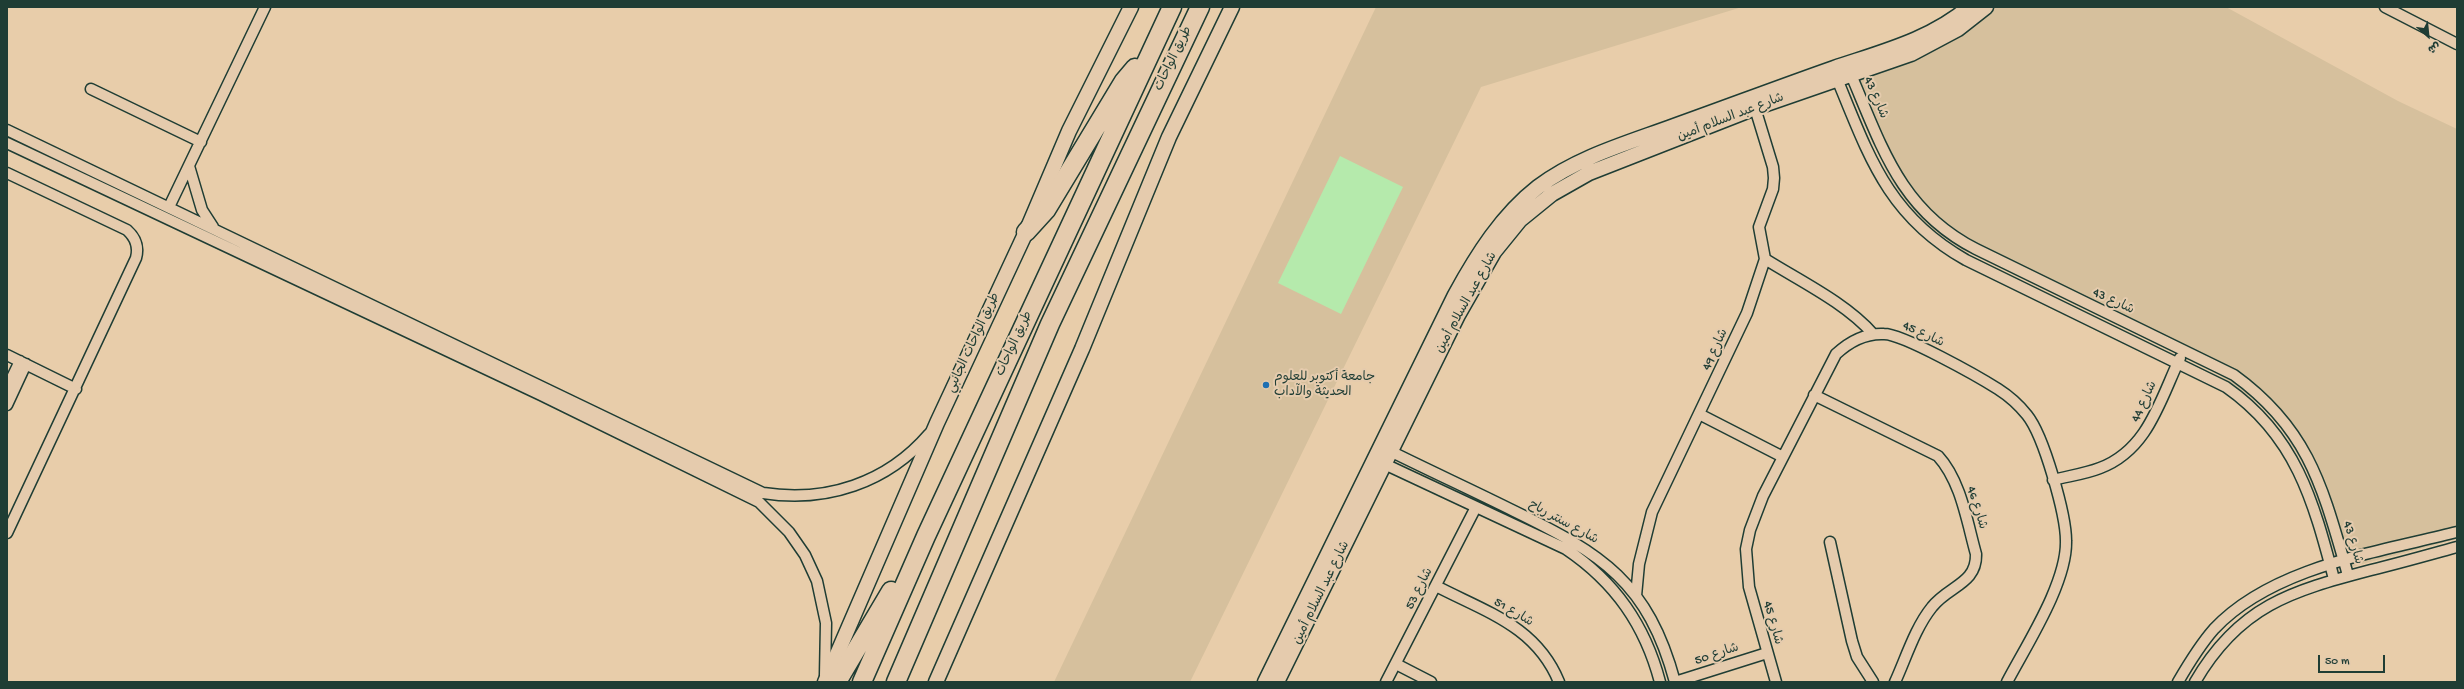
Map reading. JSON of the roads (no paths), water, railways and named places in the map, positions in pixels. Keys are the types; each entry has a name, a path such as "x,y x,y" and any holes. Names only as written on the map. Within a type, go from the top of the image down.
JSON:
{"highway":[{"name":"طريق الواحات","path":"862,682 912,566 1172,7"},
{"name":"طريق الواحات","path":"896,682 1050,324 1200,7"},
{"path":"1026,232 1046,210 1124,81 1147,59"},
{"path":"837,682 881,608 912,566"}],"street":[{"path":"169,207 265,7"},
{"name":"طريق الواحات الجانبي","path":"824,682 938,423 1026,232 1069,131 1131,7"},
{"path":"936,682 1085,342 1169,137 1232,7"},
{"name":"شارع عبد السلام أمين","path":"1277,682 1383,455 1455,294 1473,263 1502,223 1538,187 1582,161 1607,151 1849,69 1918,39 1942,26 1969,7"},
{"name":"شارع عبد السلام أمين","path":"1849,69 1911,54 1958,28 1986,7"},
{"path":"2385,7 2457,44"},
{"name":"شارع 43","path":"1849,69 1894,172 1907,192 1931,219 1960,241 2234,375 2266,401 2289,427 2315,469 2348,575"},
{"name":"شارع عبد السلام أمين","path":"1265,682 1383,455 1472,289 1494,252 1520,220 1552,194 1589,173 1755,108 1835,74"},
{"name":"شارع 43","path":"1835,74 1867,152 1885,185 1907,215 1936,242 1966,260 2226,387 2247,403 2271,426 2290,453 2301,477 2334,579"},
{"path":"91,89 201,142"},
{"name":"شارع 49","path":"1636,596 1639,564 1652,512 1700,415 1752,303 1765,259 1759,227 1773,189 1774,178 1773,167 1755,108"},
{"path":"7,130 216,230 541,395 759,502 780,521 793,538 805,555 817,581 826,623 824,682"},
{"path":"7,143 354,301 763,493 809,496 854,487 881,474 900,461 918,446 938,423"},
{"path":"70,173 75,163"},
{"path":"189,166 202,210 216,230"},
{"path":"7,173 127,230 137,243 136,258 76,389 7,533"},
{"path":"1765,259 1846,311 1864,324 1873,334"},
{"name":"شارع 45","path":"1776,682 1749,587 1746,549 1756,512 1836,354 1846,344 1859,338 1873,334 1886,334 1904,339 1998,389 2014,401 2028,416 2039,434 2064,521 2066,540 2065,560 2060,580 2007,682"},
{"name":"شارع 44","path":"2053,480 2100,469 2116,461 2129,451 2150,425 2183,351"},
{"path":"7,355 76,389"},
{"path":"7,388 23,363"},
{"path":"7,405 23,363"},
{"name":"شارع 46","path":"1814,395 1938,456 1945,464 1955,482 1976,554 1977,564 1973,574 1943,595 1931,607 1895,682"},
{"path":"1700,415 1783,457"},
{"name":"شارع سنتر رباح","path":"1383,455 1476,507 1566,549 1592,568 1610,585 1643,632 1660,682"},
{"name":"شارع سنتر رباح","path":"1383,455 1508,508 1582,546 1611,569 1636,596 1656,628 1675,682"},
{"name":"شارع 53","path":"1386,682 1476,507"},
{"path":"1502,519 1508,508"},
{"path":"2178,682 2198,649 2215,629 2235,611 2256,596 2280,584 2330,565 2457,532"},
{"path":"1830,542 1852,642 1857,657 1873,682"},
{"path":"2195,682 2215,651 2244,622 2279,599 2334,579 2457,547"},
{"name":"شارع 51","path":"1436,586 1524,633 1540,648 1552,665 1559,682"},
{"name":"شارع 50","path":"1675,682 1767,653"},
{"path":"1396,664 1431,682"}],"place":[{"name":"جامعة أكتوبر للعلوم الحديثة والآداب","path":"1266,385"}]}
